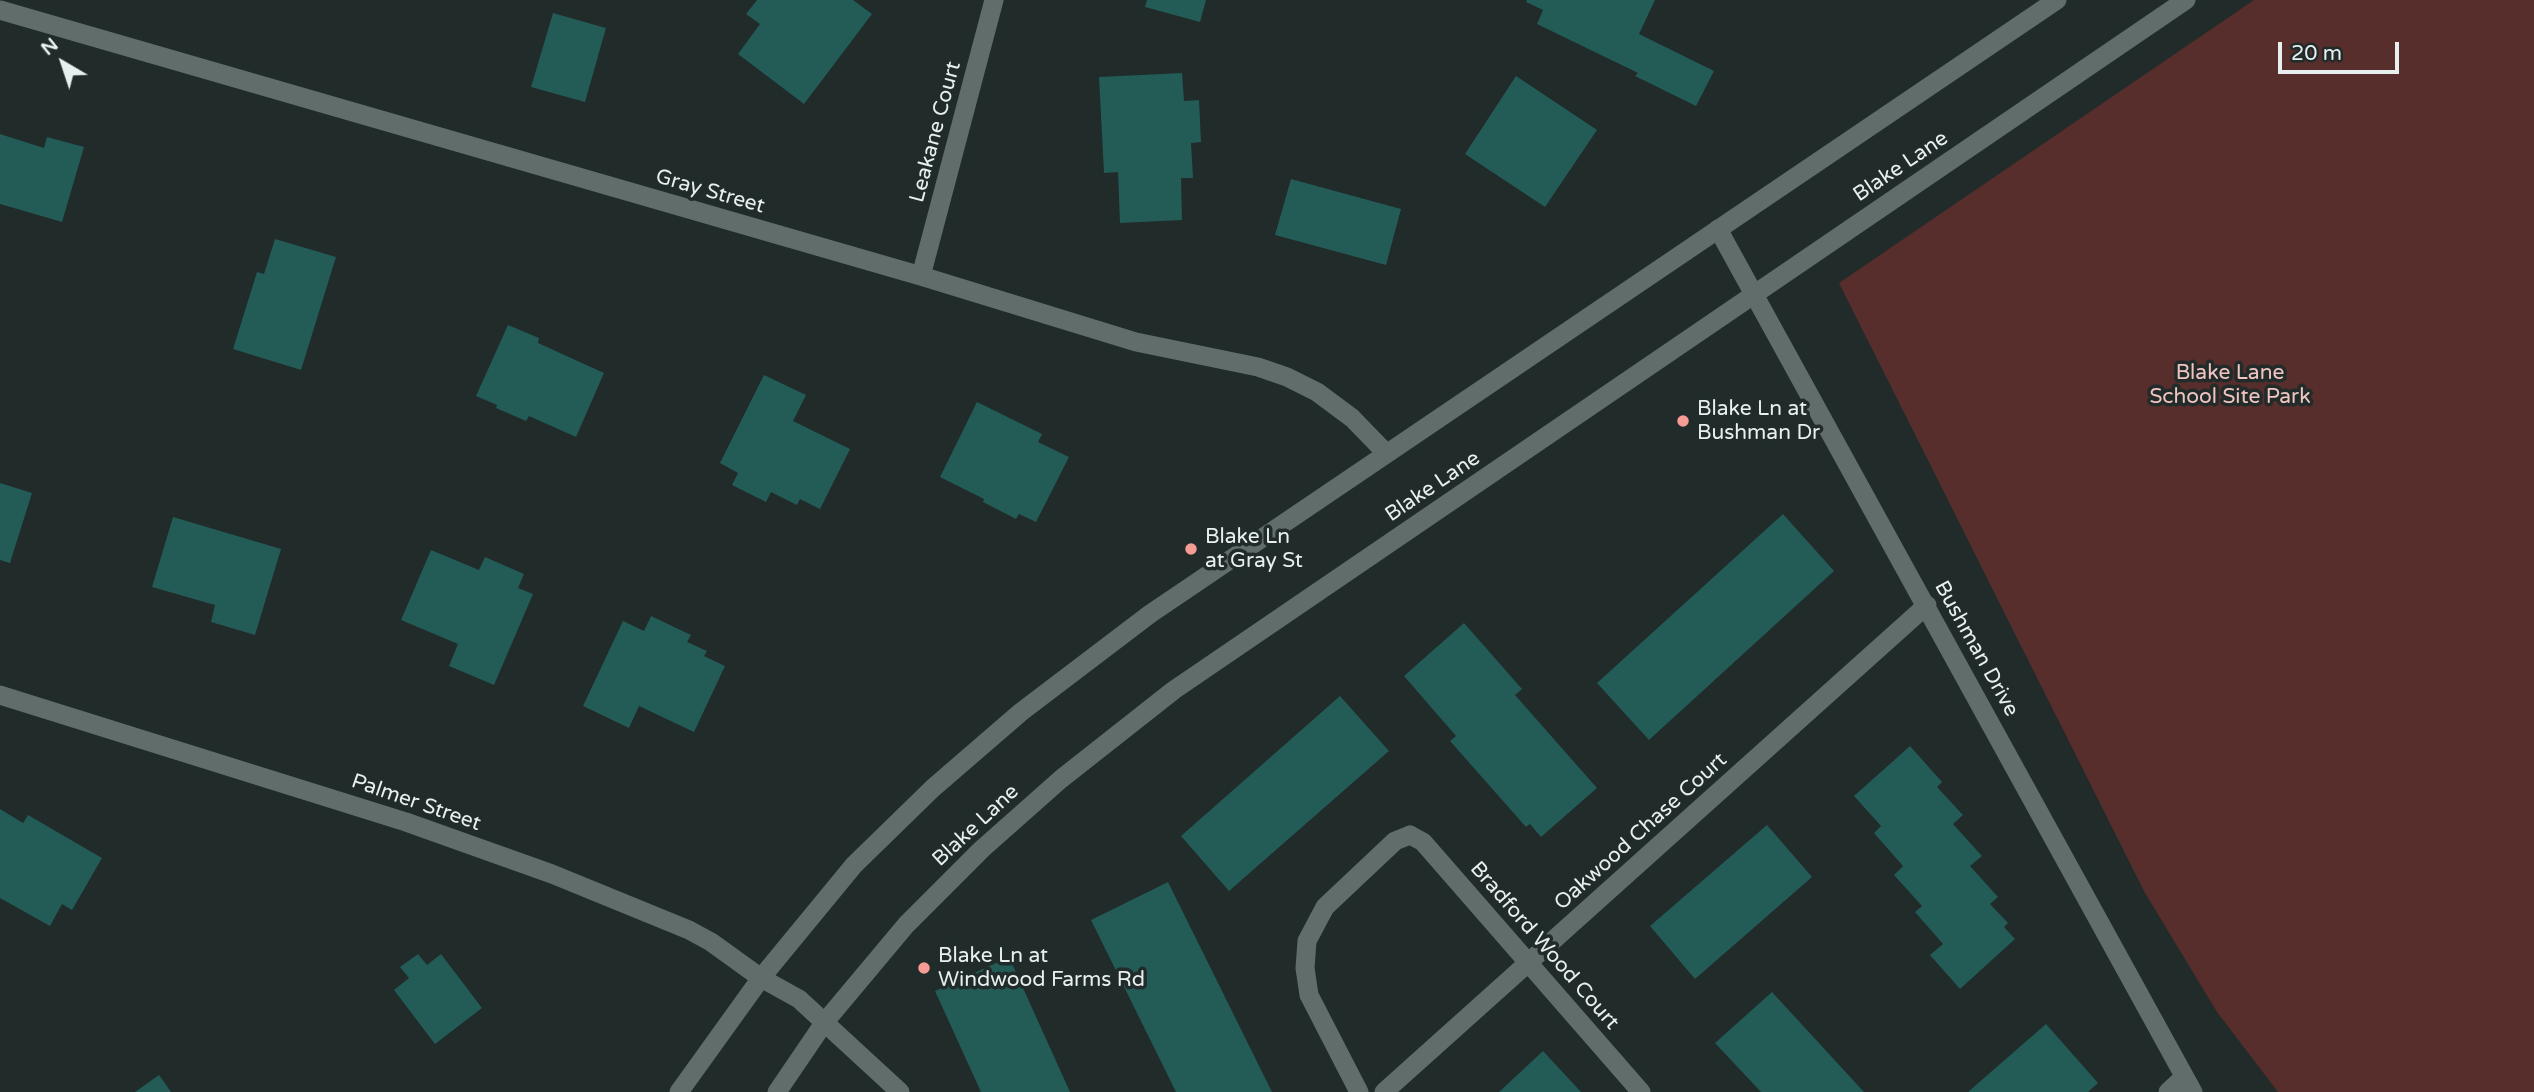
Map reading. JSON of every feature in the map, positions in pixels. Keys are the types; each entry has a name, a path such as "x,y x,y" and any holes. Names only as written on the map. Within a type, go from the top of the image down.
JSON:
{"street":[{"name":"Leakane Court","path":"921,276 994,0"},
{"path":"679,1092 761,978 854,865 933,788 1021,712 1150,614 2057,0"},
{"name":"Blake Lane","path":"777,1092 824,1023 905,925 982,849 1062,779 1164,698 2186,0"},
{"name":"Gray Street","path":"0,10 921,276 1136,342 1258,367 1287,377 1317,392 1352,418 1386,453"},
{"name":"Bushman Drive","path":"1718,229 1927,605 2188,1085"},
{"name":"Oakwood Chase Court","path":"1384,1092 1927,605"},
{"name":"Palmer Street","path":"0,695 406,822 552,874 689,930 711,942 761,978 799,999 900,1092"},
{"name":"Bradford Wood Court","path":"1359,1092 1310,995 1305,968 1307,941 1325,907 1395,841 1410,835 1423,842 1641,1092"},
{"path":"2168,1092 2188,1085"}],"green space":[{"name":"Blake Lane School Site Park","path":"2254,0 2534,0 2534,1092 2278,1092 2217,1012 2145,893 1839,283"}],"building":[{"path":"757,0 853,0 872,14 804,104 738,54 760,24 746,14"},
{"path":"1147,0 1206,0 1200,22 1145,7"},
{"path":"1655,0 1639,34 1714,71 1696,106 1635,76 1638,73 1537,24 1543,10 1526,2"},
{"path":"553,13 606,28 585,102 531,87"},
{"path":"1182,73 1184,101 1199,100 1201,142 1191,143 1193,178 1181,178 1182,220 1120,223 1118,172 1104,173 1099,77"},
{"path":"1516,76 1597,130 1545,207 1465,154"},
{"path":"0,134 44,148 47,137 84,147 62,222 0,204"},
{"path":"1291,179 1401,209 1386,265 1275,235"},
{"path":"275,239 336,257 301,370 233,349 257,272 264,274"},
{"path":"508,325 539,338 538,343 604,373 576,437 529,416 526,421 476,396"},
{"path":"764,375 806,395 793,421 850,449 820,509 800,499 797,505 771,492 766,502 732,485 738,473 720,463"},
{"path":"977,402 1042,434 1038,442 1069,457 1036,522 1019,514 1016,519 940,477"},
{"path":"0,483 32,493 10,563 0,560"},
{"path":"1783,514 1834,571 1649,740 1597,683"},
{"path":"173,517 281,549 255,635 211,622 215,605 152,587"},
{"path":"431,550 479,570 485,557 524,574 518,588 533,594 494,685 449,666 458,644 401,620"},
{"path":"651,616 691,635 687,642 707,651 704,656 725,666 694,732 639,706 629,728 583,706 623,621 644,631"},
{"path":"1464,623 1522,689 1515,695 1597,788 1541,837 1530,824 1526,827 1450,741 1456,736 1404,676"},
{"path":"1340,696 1389,751 1229,891 1181,836"},
{"path":"1910,746 1942,782 1937,787 1963,815 1953,824 1982,856 1970,866 1998,897 1990,904 2008,923 2004,927 2015,939 1960,989 1930,955 1943,944 1915,912 1922,906 1894,875 1903,866 1874,833 1881,826 1854,796"},
{"path":"0,809 23,823 28,815 102,858 72,910 62,904 50,926 0,898"},
{"path":"1767,825 1812,877 1695,979 1650,926"},
{"path":"1168,882 1272,1092 1176,1092 1091,920"},
{"path":"418,954 427,965 441,954 482,1008 435,1044 394,990 409,978 400,967"},
{"path":"1009,957 1070,1092 981,1092 935,991"},
{"path":"1772,992 1864,1092 1761,1092 1715,1043"},
{"path":"2046,1024 2098,1083 2088,1092 1968,1092"},
{"path":"1543,1051 1581,1092 1499,1092"},
{"path":"159,1075 171,1092 135,1092"}],"place":[{"name":"Blake Ln at Bushman Dr","path":"1683,421"},
{"name":"Blake Ln at Gray St","path":"1191,549"},
{"name":"Blake Ln at Windwood Farms Rd","path":"924,968"}]}
